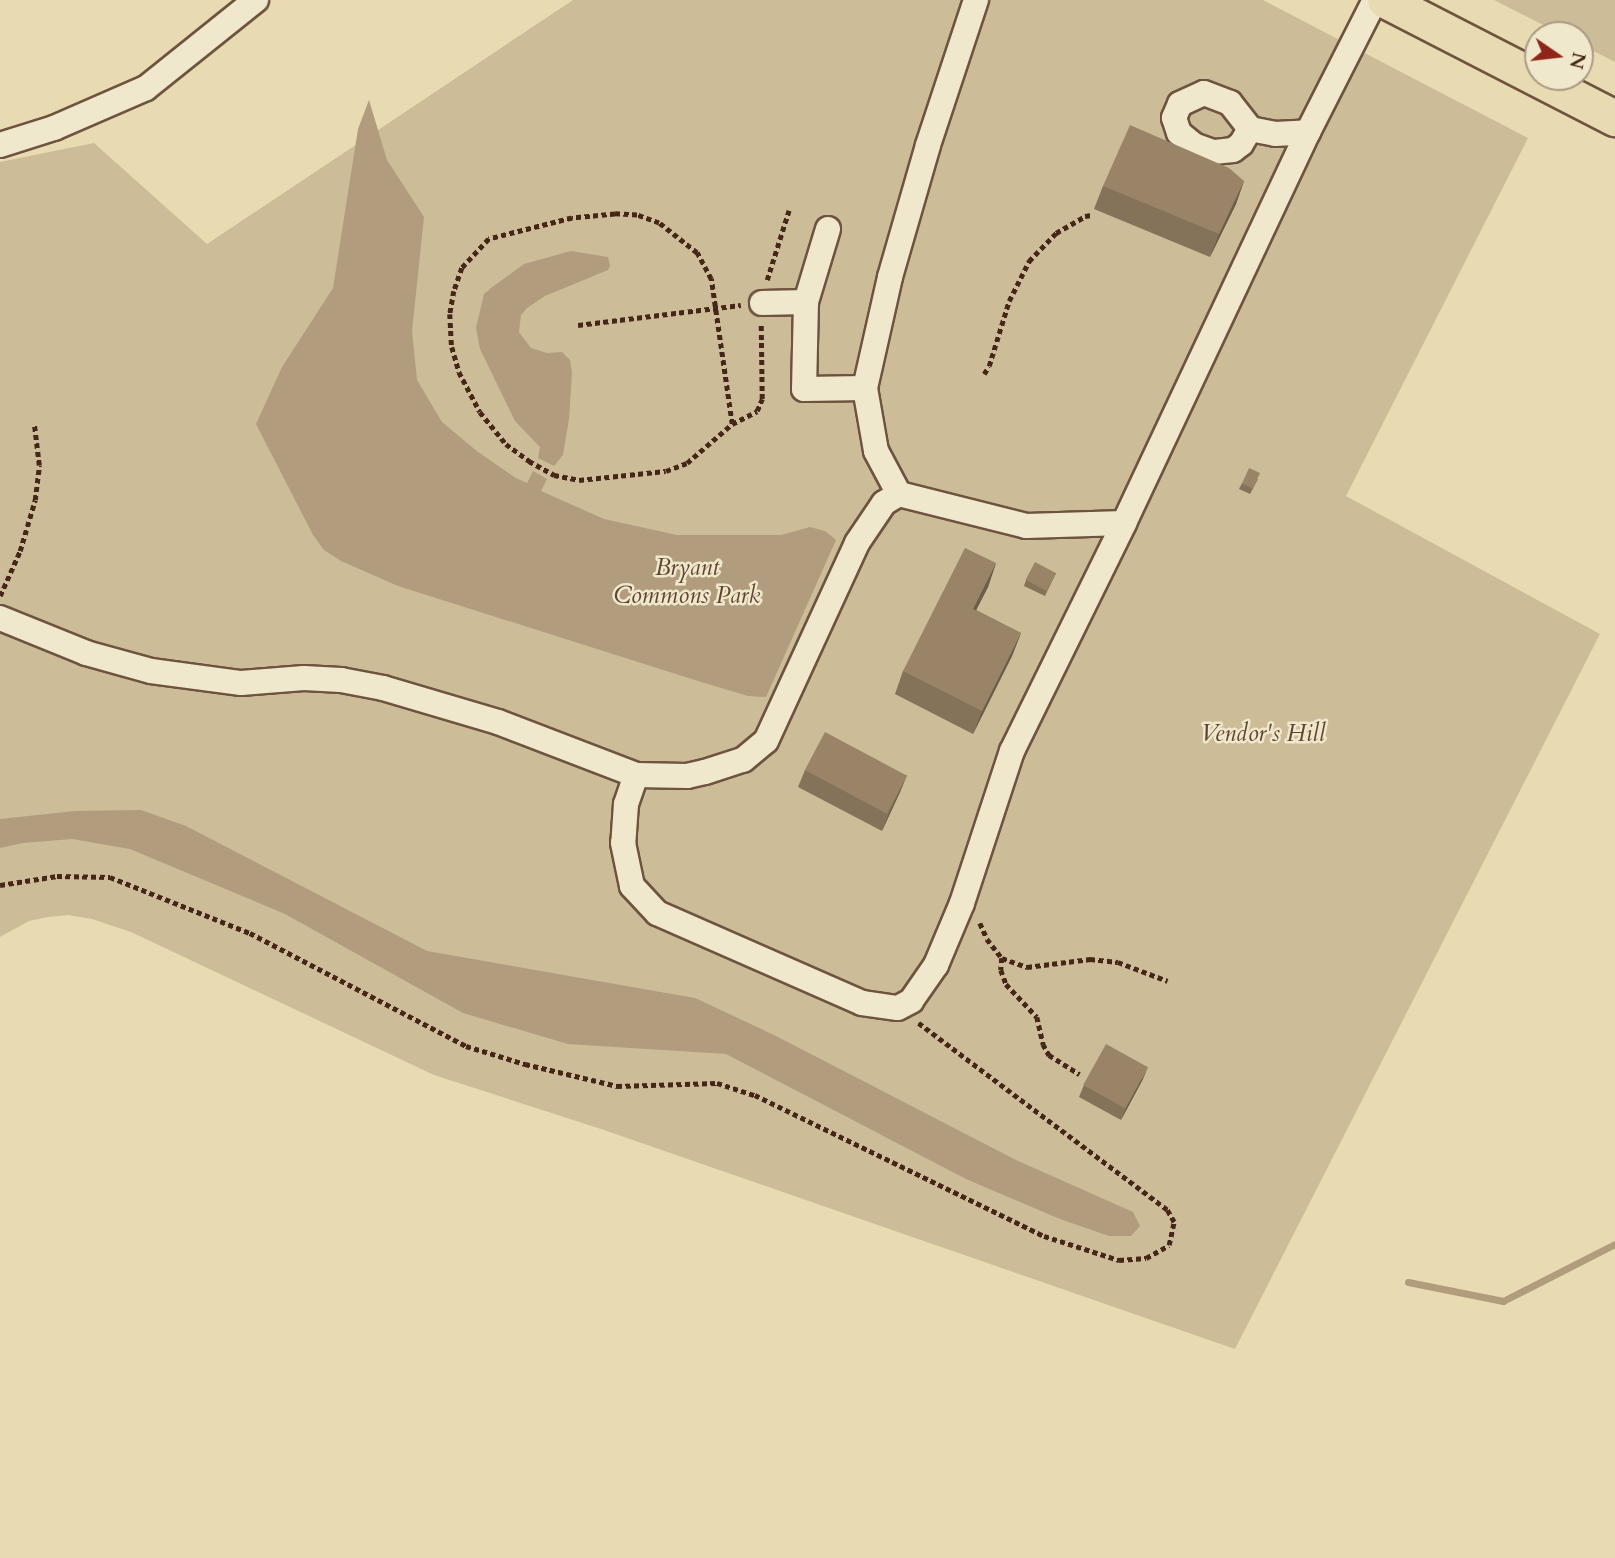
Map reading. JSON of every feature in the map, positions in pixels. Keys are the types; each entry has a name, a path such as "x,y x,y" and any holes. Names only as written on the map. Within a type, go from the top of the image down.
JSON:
{"highway":[{"path":"1385,0 1615,118"}],"street":[{"path":"0,145 54,128 146,88 256,0"},
{"path":"899,494 876,451 865,388 890,278 928,145 976,0"},
{"path":"636,775 626,804 622,844 632,886 657,913 862,1003 898,1008 911,1000 936,965 962,903 1012,751 1124,523 1308,132 1375,0"},
{"path":"1250,129 1275,134 1308,132"},
{"path":"828,229 806,302 804,389 865,388"},
{"path":"762,303 806,302"},
{"path":"0,618 86,653 151,671 241,683 316,679 383,688 498,722 636,775 687,776 743,760 766,741 857,543 884,503 899,494 1026,526 1124,523"}],"path":[{"path":"732,424 711,279 704,264 673,231 637,215 572,218 489,239 472,253 462,268 454,292 450,314 452,347 459,372 480,412 506,444 554,475 579,480 666,471 687,463 732,424 760,406 762,303 789,211"},
{"path":"984,374 989,366 1009,301 1029,261 1056,233 1084,216 1092,215"},
{"path":"578,325 716,308"},
{"path":"0,597 20,551 35,500 39,465 34,423"},
{"path":"0,884 57,876 110,877 250,933 466,1046 549,1071 617,1086 717,1083 755,1095 1044,1236 1119,1260 1146,1258 1169,1245 1174,1222 1167,1210 898,1008"},
{"path":"962,903 976,911 987,939 1002,958 1027,967 1090,959 1118,962 1168,981"},
{"path":"1002,958 1001,970 1006,984 1037,1017 1042,1044 1049,1055 1079,1074"}],"green space":[{"name":"Bryant Commons Park","path":"573,0 1263,0 1528,138 1346,496 1600,634 1235,1349 601,1129 434,1075 131,932 92,919 68,915 29,921 0,937 0,162 94,143 207,244"},
{"path":"1494,0 1615,0 1615,62 1594,51 1594,21 1535,21"}],"shaded area":[{"path":"369,100 387,160 424,217 412,331 417,380 442,422 478,452 516,478 527,483 533,471 547,479 541,491 604,519 677,535 781,535 810,527 825,531 836,540 766,697 748,696 701,682 398,586 341,561 324,550 313,535 256,424 282,367 333,288 358,129"},
{"path":"571,251 608,257 610,266 608,270 545,296 527,308 521,315 519,332 531,348 547,353 562,352 570,360 572,373 569,419 563,455 554,466 538,458 540,447 515,421 480,349 476,328 484,294 491,288 524,264"},
{"path":"141,810 186,826 427,951 695,998 776,1036 1016,1160 1133,1212 1140,1226 1131,1236 1109,1236 1060,1219 966,1179 726,1054 568,1044 463,1013 285,914 130,849 72,839 23,843 0,848 0,819 75,811"}],"building":[{"path":"1130,125 1229,168 1244,181 1219,234 1103,186"},
{"path":"1249,468 1260,473 1253,488 1242,484"},
{"path":"965,548 996,563 973,609 1021,633 982,711 903,671"},
{"path":"1035,562 1056,573 1047,591 1026,580"},
{"path":"825,732 907,776 887,814 805,770"},
{"path":"1106,1044 1148,1067 1125,1108 1083,1085"}],"waterway":[{"path":"1408,1282 1503,1301 1615,1244"}],"park label":[{"name":"Vendor's Hill","path":"1263,734"}]}
